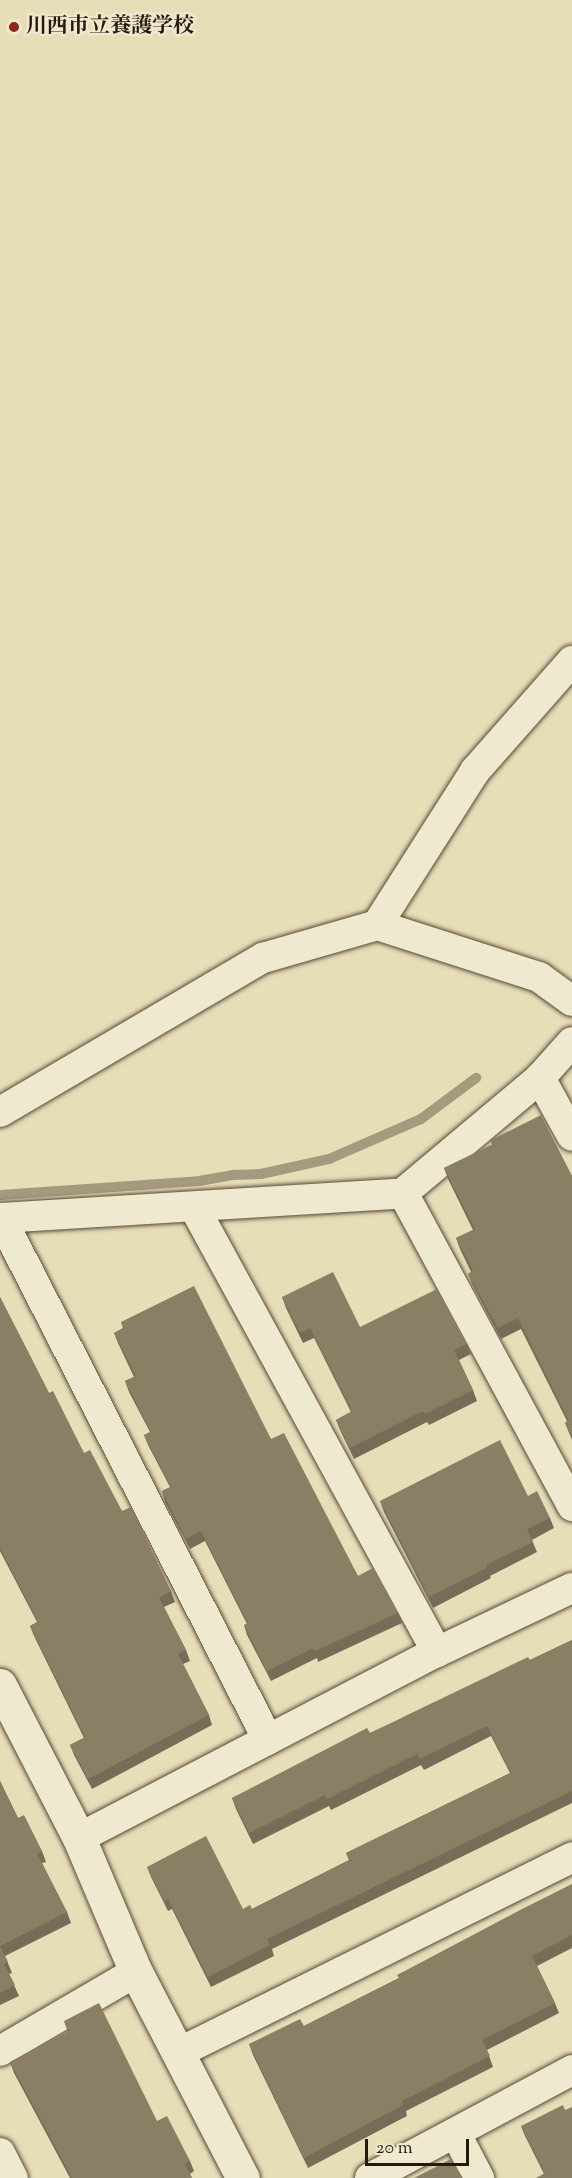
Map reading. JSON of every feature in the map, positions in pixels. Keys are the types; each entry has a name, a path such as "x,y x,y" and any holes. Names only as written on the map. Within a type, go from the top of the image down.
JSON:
{"street":[{"path":"377,926 475,771 572,661"},
{"path":"0,1112 263,958 377,926 539,977 572,1002"},
{"path":"268,1740 0,1218 403,1193 540,1078 572,1042"},
{"path":"540,1078 572,1136"},
{"path":"403,1193 572,1506"},
{"path":"194,1207 437,1652"},
{"path":"79,1838 437,1652 572,1588"},
{"path":"0,1685 79,1838 136,1972 243,2178"},
{"path":"178,2053 572,1857"},
{"path":"0,2050 136,1972"},
{"path":"370,2178 572,2070"},
{"path":"456,2134 479,2178"},
{"path":"0,2153 13,2178"}],"building":[{"path":"541,1115 572,1176 572,1437 565,1423 569,1421 518,1318 498,1328 468,1274 473,1271 456,1238 475,1229 444,1168 493,1144 491,1140"},
{"path":"333,1272 360,1327 437,1289 467,1344 454,1350 473,1390 425,1414 423,1411 350,1448 336,1420 352,1411 310,1328 300,1333 282,1297"},
{"path":"194,1286 271,1439 284,1433 358,1576 373,1568 398,1613 315,1651 313,1648 267,1671 244,1625 248,1623 201,1531 186,1539 162,1491 171,1487 144,1435 151,1432 125,1381 136,1376 114,1333 124,1328 121,1322"},
{"path":"0,1297 49,1393 53,1391 84,1453 90,1450 122,1511 131,1507 171,1591 159,1598 186,1650 178,1654 209,1715 88,1779 70,1745 85,1737 30,1626 38,1622 0,1548"},
{"path":"500,1440 528,1496 537,1491 550,1518 527,1529 533,1542 429,1597 380,1501"},
{"path":"572,1640 572,1791 267,1939 270,1945 208,1977 168,1899 164,1901 147,1867 206,1836 243,1909 250,1905 252,1909 350,1860 346,1853 511,1773 487,1726 420,1759 417,1754 327,1799 325,1795 249,1833 232,1798 367,1728 370,1733 528,1657 530,1660"},
{"path":"0,1781 18,1818 24,1815 42,1851 37,1854 67,1912 0,1946"},
{"path":"572,1884 572,1935 532,1956 555,2003 482,2040 490,2056 402,2101 403,2105 304,2158 249,2044 300,2019 304,2026 399,1978 397,1975"},
{"path":"0,1946 8,1962 4,1964 15,1985 0,1993"},
{"path":"99,2003 157,2121 167,2116 190,2161 185,2164 192,2178 72,2178 10,2062 69,2031 64,2021"},
{"path":"563,2105 565,2110 572,2107 572,2178 536,2178 545,2173 521,2126"},
{"path":"451,2159 463,2178 414,2178"}],"waterway":[{"path":"0,1195 199,1181 232,1175 261,1174 329,1159 421,1119 476,1078"}],"place":[{"name":"川西市立養護学校","path":"14,27"}]}
